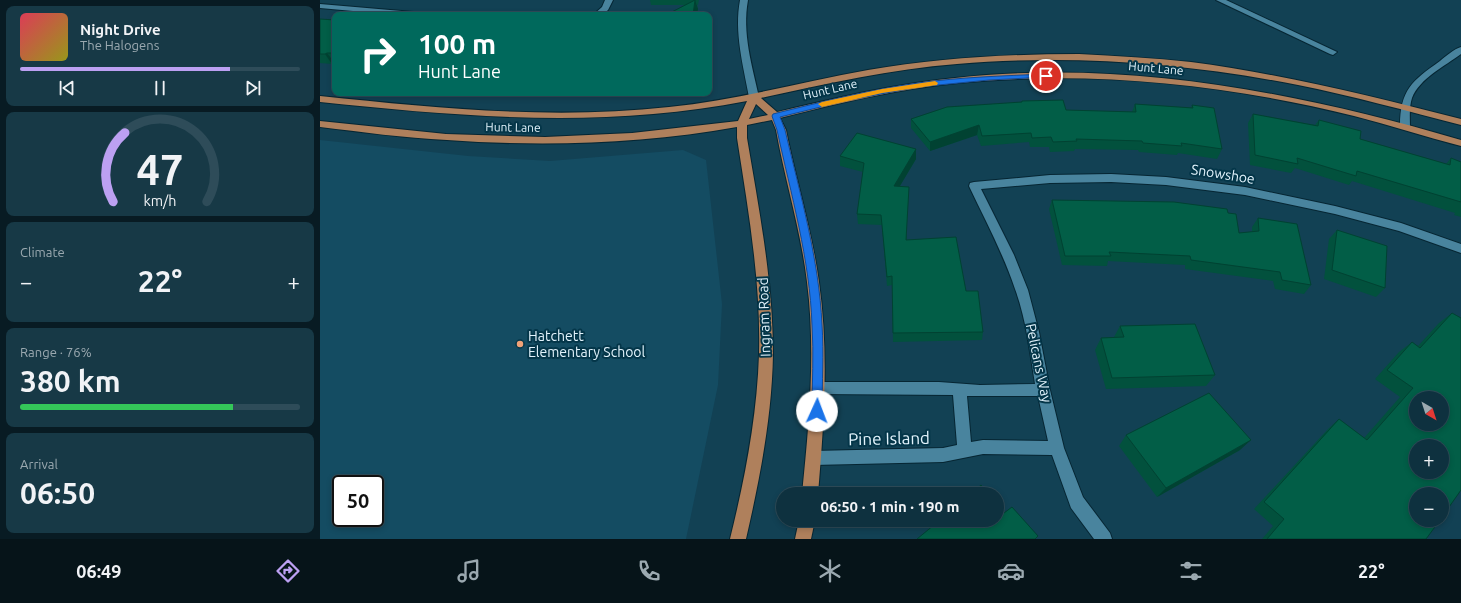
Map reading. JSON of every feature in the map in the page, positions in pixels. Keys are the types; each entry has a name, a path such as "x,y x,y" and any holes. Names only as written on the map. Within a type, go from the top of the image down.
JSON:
{"main road":[{"name":"Hunt Lane","path":"320,99 465,113 582,115 665,110 754,97 850,76 925,64 999,58 1094,57 1158,61 1239,71 1328,88 1461,122"},
{"name":"Hunt Lane","path":"320,124 484,139 538,140 649,135 742,123 849,98 918,85 989,78 1079,76 1167,81 1242,91 1328,107 1405,126 1461,143"},
{"path":"754,97 776,116 781,130 802,224 812,281 817,325 818,388 811,487"},
{"name":"Ingram Road","path":"738,539 763,403 766,353 762,272 742,138 742,123 754,97"},
{"path":"804,539 806,527"}],"street":[{"path":"356,9 368,0"},
{"path":"600,12 605,8 609,0"},
{"path":"744,0 742,13 745,50 754,97"},
{"path":"1220,0 1333,52"},
{"path":"320,6 390,12"},
{"path":"1405,126 1405,107 1408,95 1413,86 1461,50"},
{"name":"Snowshoe","path":"974,186 1050,179 1111,178 1166,181 1245,191 1335,210 1401,227 1461,249"},
{"name":"Pelicans Way","path":"974,186 1008,256 1022,290 1033,332 1043,390 1058,448 1077,502 1104,539"},
{"path":"818,388 939,388 980,391 1043,390"},
{"path":"959,390 965,451"},
{"name":"Pine Island","path":"813,458 943,455 983,447 1058,448"}],"shaded area":[{"name":"Hatchett Elementary School","path":"320,140 468,156 550,161 683,150 706,160 722,304 718,385 686,539 320,539"}],"building":[{"path":"695,0 693,12 672,12"},
{"path":"320,19 332,20 332,53 320,54"},
{"path":"1063,100 1066,110 1136,112 1135,104 1193,108 1192,105 1214,108 1222,149 1181,143 1182,146 1143,143 1142,141 1076,139 1077,141 1053,142 1051,137 1032,138 1031,133 982,136 979,125 930,142 911,119 947,107 1022,101"},
{"path":"1253,114 1318,126 1319,120 1361,131 1360,139 1450,165 1451,158 1461,162 1461,202 1357,171 1356,176 1297,158 1298,164 1255,155"},
{"path":"857,133 916,149 894,186 909,187 906,240 956,237 966,291 978,291 983,332 893,333 892,276 887,277 881,215 857,214 864,163 840,156"},
{"path":"1052,200 1174,202 1227,209 1228,213 1236,214 1239,233 1259,231 1258,218 1297,224 1311,285 1282,280 1280,272 1191,260 1190,256 1109,252 1111,256 1065,256"},
{"path":"1337,230 1387,246 1385,288 1332,270"},
{"path":"1452,313 1461,318 1461,490 1449,507 1449,487 1409,487 1409,527 1435,527 1426,539 1267,539 1284,519 1264,502 1339,419 1367,440 1409,393 1409,431 1449,431 1449,391 1410,391 1413,388 1387,370 1412,342 1420,348"},
{"path":"1195,324 1215,375 1112,378 1101,338 1124,337 1120,326"},
{"path":"1209,393 1251,440 1166,488 1126,435"},
{"path":"1012,507 1038,536 1035,539 917,539 932,527 1004,527 1004,513"}],"slow traffic":[{"path":"822,104 882,91 935,83"}],"place":[{"name":"Hatchett Elementary School","path":"520,344"}],"route":[{"path":"817,411 817,325 812,281 802,224 781,130 776,116 849,98 918,85 989,78 1046,76"}]}
